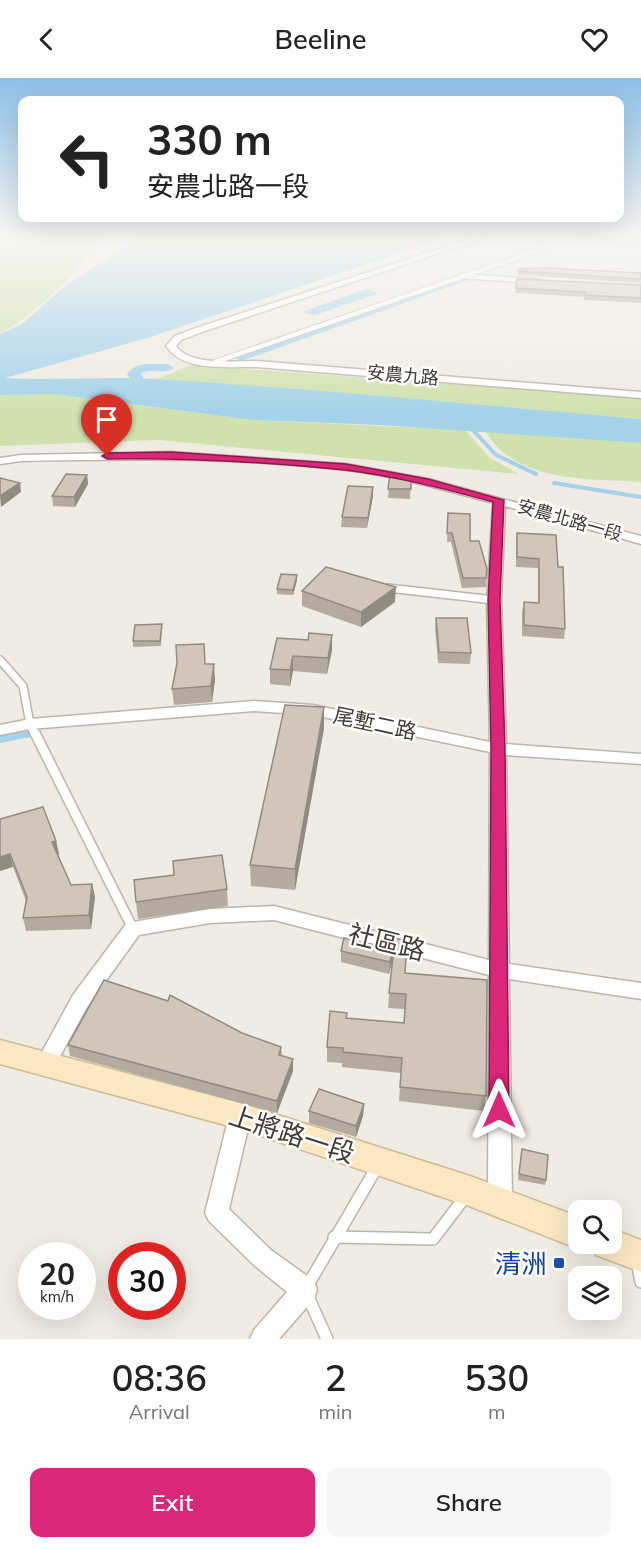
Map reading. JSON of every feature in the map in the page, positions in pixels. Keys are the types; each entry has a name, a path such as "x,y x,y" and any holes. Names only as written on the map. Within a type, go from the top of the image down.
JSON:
{"main road":[{"name":"上將路一段","path":"0,1052 240,1116 470,1191 568,1229"}],"street":[{"name":"安農九路","path":"301,297 178,338 171,346 173,352 195,362 641,394"},
{"name":"安農北路一段","path":"0,460 171,455 346,467 428,482 641,540"},
{"path":"499,500 494,600 498,748 500,1203"},
{"name":"尾塹二路","path":"0,730 30,724 254,706 313,710 498,748 641,759"},
{"name":"社區路","path":"133,929 210,916 274,913 499,970 641,991"},
{"path":"45,1065 80,1001 133,929"},
{"path":"240,1116 218,1213 263,1258 305,1290 263,1339"}],"lane":[{"path":"215,362 401,297"},
{"path":"382,587 494,600"},
{"path":"0,660 23,686 30,724 133,929"},
{"path":"327,1339 305,1290 334,1237 381,1162"},
{"path":"334,1237 433,1239 470,1191"}],"green space":[{"path":"0,297 50,297 27,315 0,333"},
{"path":"191,365 641,398 641,419 157,379"},
{"path":"54,394 253,420 465,430 490,458 519,474 158,440 0,446 0,395"},
{"path":"485,431 641,443 641,482 569,477 535,469 503,452"}],"water":[{"path":"53,297 270,297 147,338 5,378 155,379 337,392 641,419 641,443 380,425 253,420 54,394 0,395 0,334 22,324"},
{"path":"344,297 368,297 315,315 302,312"}],"building":[{"path":"66,474 87,475 74,497 52,496"},
{"path":"390,475 411,476 411,489 388,489"},
{"path":"0,478 20,483 0,496"},
{"path":"348,486 373,487 368,518 342,517"},
{"path":"448,513 470,514 470,541 479,541 487,569 486,578 463,578 452,533 447,533"},
{"path":"517,533 556,535 558,567 563,567 565,629 524,625 524,602 539,603 539,559 517,557"},
{"path":"326,567 396,587 361,612 302,591"},
{"path":"281,574 297,575 293,590 277,589"},
{"path":"436,618 467,618 471,653 439,652"},
{"path":"162,624 160,641 133,641 135,625"},
{"path":"309,633 332,635 328,658 293,656 290,670 270,669 277,638 308,640"},
{"path":"204,644 205,664 214,664 211,686 172,689 177,663 176,645"},
{"path":"285,705 324,707 295,869 250,865"},
{"path":"43,807 56,841 52,842 71,885 92,884 89,915 23,918 27,897 10,854 0,857 0,819"},
{"path":"222,855 227,889 136,902 134,880 174,875 173,861"},
{"path":"344,938 393,949 390,962 341,951"},
{"path":"395,938 407,941 405,973 487,980 486,1096 400,1087 402,1058 343,1052 343,1048 327,1047 330,1011 347,1013 346,1018 404,1023 406,994 389,993"},
{"path":"104,980 168,1001 170,995 242,1033 281,1047 279,1055 293,1059 277,1101 68,1045"},
{"path":"319,1089 364,1104 356,1126 309,1111"},
{"path":"522,1149 548,1155 546,1180 519,1174"}],"waterway":[{"path":"240,357 411,297"},
{"path":"133,390 140,383 133,374 137,371 149,367 168,368"},
{"path":"470,427 496,455 536,474"},
{"path":"554,483 641,497"},
{"path":"0,737 24,733"}],"place":[{"name":"清洲","path":"559,1263"}],"route":[{"path":"107,456 171,455 346,467 428,482 499,500 494,600 498,748 499,1110"}]}
